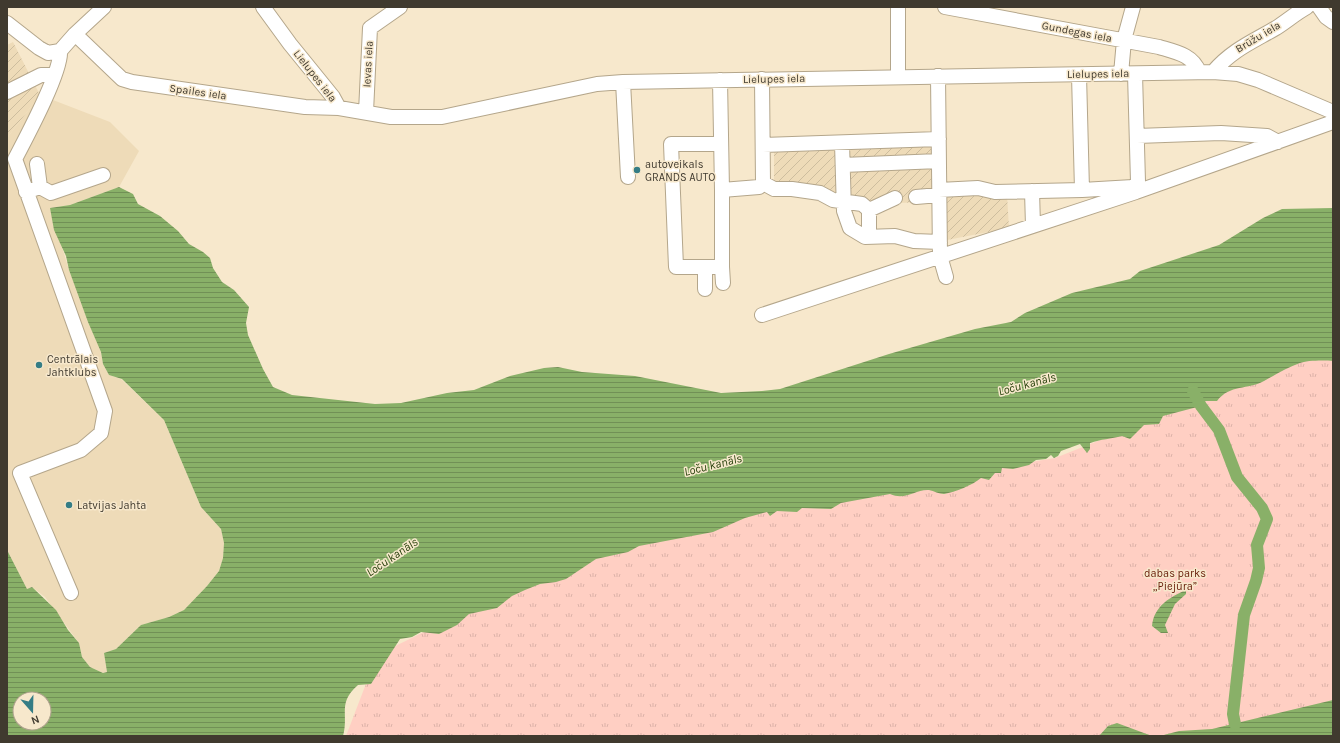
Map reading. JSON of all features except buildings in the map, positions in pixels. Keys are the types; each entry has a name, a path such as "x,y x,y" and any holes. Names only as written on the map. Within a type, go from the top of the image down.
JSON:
{"street":[{"path":"7,24 38,48 48,53 60,51 75,34 104,7"},
{"name":"Lielupes iela","path":"263,7 290,44 333,97 339,108 391,117 442,117 597,84 623,82 1206,72 1238,74 1258,80 1333,112"},
{"name":"Ievas iela","path":"366,112 370,28 400,7"},
{"path":"898,7 898,77"},
{"name":"Gundegas iela","path":"945,7 1004,12 1159,47 1191,58 1206,72"},
{"path":"1120,74 1124,40 1133,7"},
{"name":"Brūžu iela","path":"1206,72 1235,50 1277,27 1307,7"},
{"path":"1319,7 1333,22"},
{"name":"Spailes iela","path":"75,34 122,79 132,82 305,107 339,108"},
{"path":"60,51 61,57 54,75 11,161 26,192 104,411 101,434 81,450 13,476 71,593"},
{"path":"1135,74 1138,182 1135,190"},
{"path":"7,92 41,75 54,75"},
{"path":"1079,75 1082,190"},
{"path":"938,76 940,256 946,276"},
{"path":"720,80 720,144 715,159 722,190 723,282"},
{"path":"722,190 759,187 763,183 762,80"},
{"path":"623,82 628,177"},
{"path":"762,315 1033,226 1333,122"},
{"path":"1137,136 1229,134 1267,136 1278,142"},
{"path":"763,145 939,140"},
{"path":"842,143 844,211 850,228 865,237 895,236 914,241 940,242"},
{"path":"720,144 671,144 676,267 722,267"},
{"path":"843,165 939,161"},
{"path":"37,164 40,187"},
{"path":"26,192 40,187 51,192 104,175"},
{"path":"763,183 774,189 792,189 820,193 833,200 862,204 869,210 869,237"},
{"path":"916,197 978,188 995,192 1135,190"},
{"path":"1032,191 1033,226"},
{"path":"869,210 895,198"},
{"path":"705,267 705,289"}],"shaded area":[{"path":"13,42 40,95 7,138 7,45"},
{"path":"40,95 110,122 139,151 119,187 70,205 50,208 69,270 101,352 103,364 109,375 121,379 164,420 201,507 221,529 224,543 223,558 219,571 207,586 184,610 169,617 141,625 116,649 104,653 107,672 103,673 90,667 82,657 79,643 45,597 32,587 27,589 7,550 7,138"},
{"path":"935,143 935,202 854,204 830,194 774,195 774,149"},
{"path":"943,193 1007,195 1009,228 942,241"}],"green space":[{"name":"dabas parks „Piejūra”","path":"1333,349 1333,736 346,736 377,655 593,549 706,517 1055,458"}],"water":[{"name":"Loču kanāls","path":"119,187 133,194 138,204 160,216 178,231 189,244 210,258 213,268 222,282 234,290 249,307 246,323 248,335 263,369 273,387 292,395 375,404 401,403 447,393 474,390 510,376 544,368 558,367 582,372 635,376 721,393 780,389 889,354 975,329 1011,322 1025,313 1072,293 1130,279 1140,271 1219,245 1263,218 1282,209 1333,208 1333,361 1322,360 1300,363 1258,384 1228,392 1217,401 1205,401 1201,406 1163,416 1159,424 1144,425 1130,439 1122,436 1090,443 1090,449 1087,453 1080,444 1061,451 1058,456 1054,458 1051,455 1046,459 1036,460 1029,465 1013,469 1002,468 1001,473 995,473 989,480 981,478 969,486 948,493 942,494 924,490 906,496 896,496 890,494 841,503 831,509 802,508 797,512 777,511 770,516 767,512 745,518 713,532 639,546 628,552 596,559 566,579 540,584 512,596 497,608 469,614 457,625 439,634 421,632 412,637 400,639 371,684 358,685 348,697 345,709 345,728 343,736 7,736 7,550 27,589 32,587 56,610 68,630 79,643 82,657 90,667 103,673 107,672 104,653 116,649 141,625 169,617 184,610 219,571 223,558 224,543 221,529 201,507 164,420 122,379 109,375 103,364 101,352 88,322 69,270 66,256 54,230 50,208 70,205"},
{"path":"1186,590 1186,594 1175,604 1165,625 1168,633 1161,633 1152,626 1156,613 1159,608 1169,599"},
{"path":"1333,700 1333,736 1160,736 1179,731 1212,729"},
{"path":"1117,723 1152,736 1099,736 1108,726"}],"waterway":[{"path":"1193,391 1201,406 1219,430 1237,477 1262,508 1267,519 1257,545 1259,568 1256,581 1244,615 1233,714 1235,724"}],"place":[{"name":"autoveikals GRANDS AUTO","path":"637,170"},
{"name":"Centrālais Jahtklubs","path":"39,365"},
{"name":"Latvijas Jahta","path":"69,505"}]}
